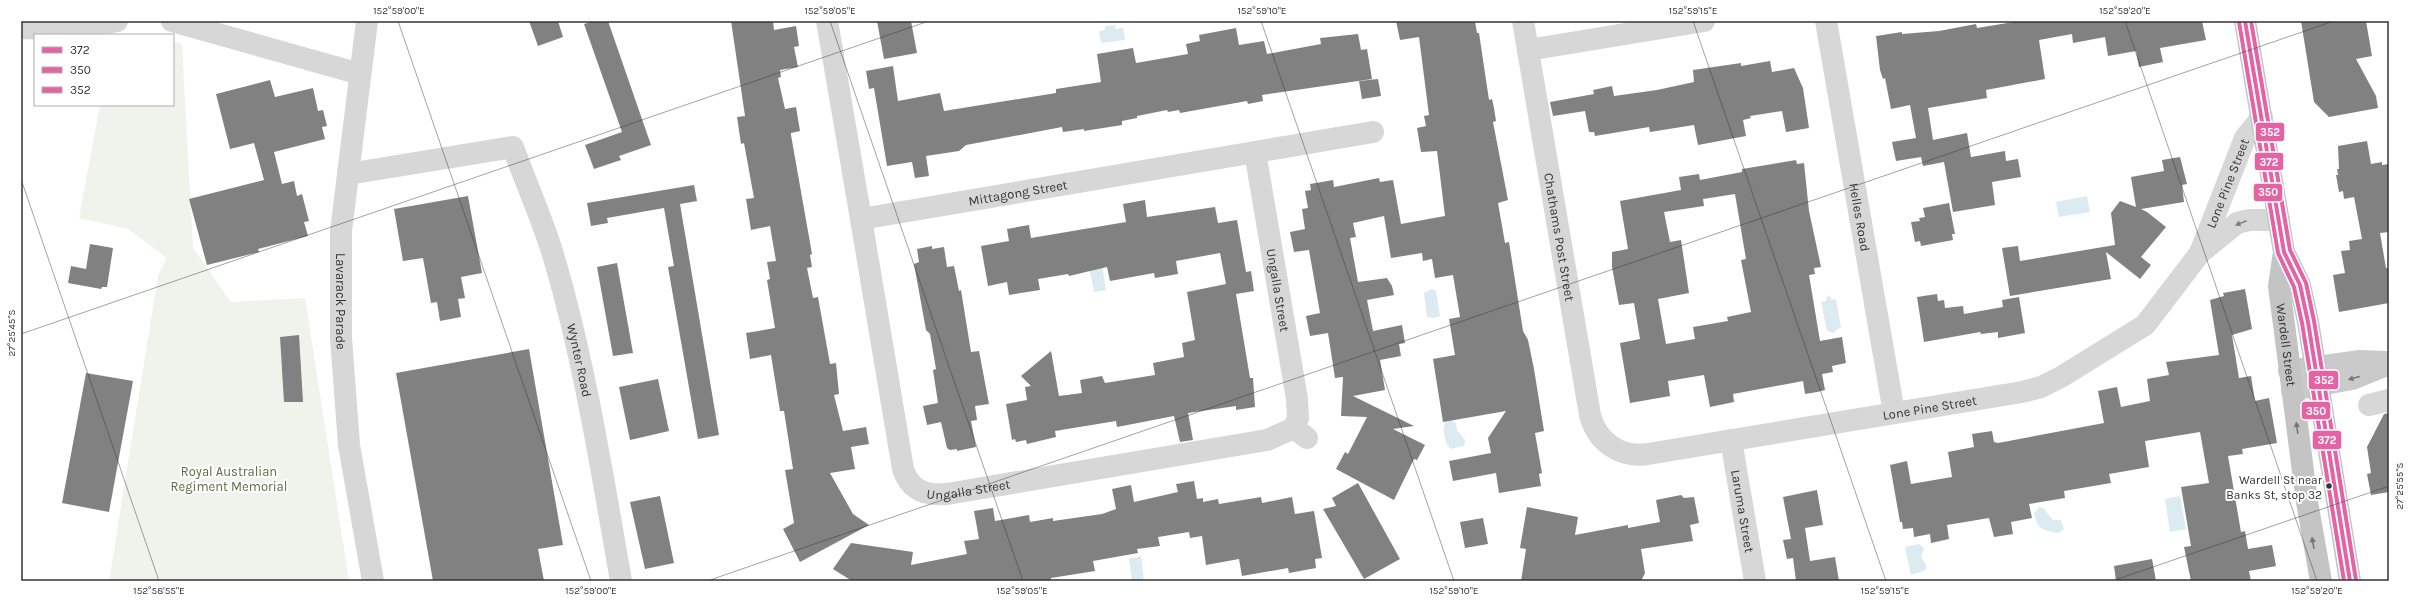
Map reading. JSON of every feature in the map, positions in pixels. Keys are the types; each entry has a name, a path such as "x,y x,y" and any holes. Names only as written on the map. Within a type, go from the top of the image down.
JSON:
{"highway":[{"name":"Wardell Street","path":"2245,21 2284,252 2300,285 2350,581"},
{"name":"Wardell Street","path":"2284,252 2279,286 2309,518 2321,581"}],"main road":[{"path":"2291,381 2316,377 2360,361 2389,363"}],"street":[{"path":"21,28 75,30 117,21"},
{"path":"172,21 360,74"},
{"name":"Lavarack Parade","path":"367,21 341,231 341,338 349,445 373,581"},
{"path":"827,21 861,219"},
{"name":"Chathams Post Street","path":"1523,21 1590,415 1597,433 1610,446"},
{"path":"1528,50 1704,21"},
{"name":"Helles Road","path":"1826,21 1894,413"},
{"name":"Lone Pine Street","path":"2200,253 2244,138 2262,117"},
{"name":"Mittagong Street","path":"861,219 1372,132"},
{"name":"Wynter Road","path":"348,174 513,147 554,257 584,384 621,581"},
{"name":"Ungalla Street","path":"861,219 903,469 909,482 918,491 938,495 954,493 1267,440 1301,433 1255,152"},
{"name":"Lone Pine Street","path":"1610,446 1625,453 1639,456 2022,392 2055,380 2145,325 2200,253 2237,223 2249,220 2279,220"},
{"name":"Laruma Street","path":"1731,440 1755,581"}],"green space":[{"name":"Royal Australian Regiment Memorial","path":"174,41 182,44 193,248 231,302 305,298 349,581 109,581 158,276 167,258 128,229 79,218 100,106 174,106"}],"shaded area":[{"path":"1115,25 1116,29 1123,28 1125,40 1101,43 1099,31 1105,30 1105,26"},
{"path":"2087,196 2090,212 2059,217 2056,202"},
{"path":"1102,264 1106,290 1094,292 1089,267"},
{"path":"1432,289 1436,291 1440,316 1434,318 1427,317 1424,293"},
{"path":"1827,296 1831,297 1831,300 1836,299 1841,328 1837,329 1834,333 1827,331 1821,302 1826,301"},
{"path":"1451,420 1456,423 1457,430 1465,440 1464,446 1450,449 1448,446 1444,435 1444,427 1446,421"},
{"path":"2180,496 2186,529 2170,532 2165,499"},
{"path":"2039,507 2043,508 2053,520 2061,520 2064,529 2058,533 2045,530 2039,526 2034,514"},
{"path":"1919,544 1924,548 1921,557 1926,565 1926,570 1911,575 1905,547"},
{"path":"1141,556 1144,581 1132,581 1129,559"}],"building":[{"path":"529,21 558,21 563,37 538,46"},
{"path":"594,21 608,21 651,145 619,156 621,160 594,169 585,145 622,132 584,24"},
{"path":"731,21 773,21 774,30 796,26 799,46 794,47 798,67 780,70 781,77 778,78 785,109 796,107 800,131 791,133 791,135 812,254 810,255 812,267 807,268 813,298 818,297 830,364 836,363 839,394 834,395 843,431 866,427 869,444 851,447 855,469 830,473 853,514 869,525 800,562 783,529 794,523 785,470 793,469 784,411 780,411 771,355 750,359 746,333 775,328 767,280 770,279 767,262 776,261 770,226 751,230 746,199 754,198 744,143 741,144 737,117 745,116"},
{"path":"877,21 911,21 917,53 884,59"},
{"path":"1396,21 1475,21 1477,33 1479,33 1489,100 1492,99 1494,108 1496,121 1493,122 1508,200 1498,203 1505,243 1509,242 1523,331 1528,340 1544,431 1535,433 1542,473 1539,474 1541,486 1499,493 1496,473 1453,481 1449,461 1491,453 1488,438 1506,411 1443,422 1433,359 1455,355 1449,319 1460,317 1453,275 1435,278 1432,259 1423,261 1422,253 1391,258 1384,216 1353,223 1356,237 1350,238 1358,282 1387,278 1392,286 1394,295 1367,300 1373,331 1402,325 1405,343 1399,344 1401,356 1380,360 1385,390 1353,396 1414,426 1393,429 1425,445 1417,460 1414,459 1394,500 1336,469 1345,452 1348,454 1367,417 1341,416 1343,377 1335,378 1328,333 1310,336 1306,316 1320,313 1309,250 1294,252 1290,232 1305,229 1302,209 1308,208 1305,191 1311,190 1310,184 1333,180 1334,187 1379,178 1380,182 1393,180 1401,224 1445,216 1437,151 1421,152 1417,128 1426,126 1424,116 1429,115 1419,37 1400,40"},
{"path":"2020,21 2202,21 2206,40 2160,48 2163,62 2139,67 2136,51 2108,56 2105,37 2073,43 2072,34 2039,40 2045,79 1986,90 1987,98 1928,108 1933,140 1967,133 1971,157 2005,151 2006,161 2018,159 2021,177 1992,182 1995,205 1953,212 1944,162 1923,166 1921,157 1896,161 1892,142 1916,138 1910,105 1891,109 1885,78 1883,79 1880,70 1876,36 1902,32 1902,34 1939,31 1976,24 1977,28"},
{"path":"2301,21 2366,21 2372,56 2356,59 2376,96 2378,108 2329,117 2314,102"},
{"path":"1236,28 1239,45 1264,41 1267,54 1321,44 1320,38 1358,34 1361,50 1367,49 1372,79 1262,95 1263,101 1248,104 1247,101 1180,113 1179,110 1168,112 1167,110 1137,116 1137,118 1122,121 1122,125 1084,131 1084,129 1063,132 1062,127 966,145 959,151 926,156 929,176 915,178 912,162 887,166 874,88 869,89 866,71 893,66 898,101 940,93 944,111 1056,93 1056,89 1101,82 1097,54 1133,48 1136,63 1188,54 1186,44 1200,41 1199,35"},
{"path":"1770,61 1772,72 1794,68 1803,88 1809,128 1786,132 1782,111 1750,116 1751,118 1743,120 1746,136 1698,145 1694,125 1650,132 1649,127 1595,136 1594,132 1589,132 1585,111 1553,116 1550,102 1594,94 1593,90 1612,86 1614,96 1657,90 1694,82 1693,70 1741,63 1741,66"},
{"path":"1378,79 1381,96 1362,99 1359,81"},
{"path":"270,80 275,97 313,88 318,111 323,110 327,126 322,127 325,139 274,152 282,184 294,181 297,196 302,194 309,221 304,222 308,236 258,249 259,252 207,265 189,199 264,180 254,143 230,149 216,94"},
{"path":"2367,141 2371,164 2382,162 2382,165 2389,164 2389,232 2380,233 2386,268 2389,268 2389,303 2339,312 2333,275 2345,273 2341,251 2350,250 2349,241 2362,239 2354,197 2344,199 2343,191 2339,192 2336,175 2338,175 2337,169 2339,169 2338,146"},
{"path":"2180,157 2187,184 2182,185 2184,202 2141,209 2166,227 2141,257 2151,265 2140,279 2106,252 2111,279 2010,296 2002,248 2018,246 2020,261 2115,245 2111,213 2120,201 2136,207 2131,177 2164,171 2162,160"},
{"path":"1796,160 1797,164 1804,163 1809,211 1821,267 1814,268 1815,274 1809,275 1820,341 1842,337 1846,363 1832,366 1833,372 1822,374 1825,390 1817,392 1805,394 1803,381 1733,394 1734,402 1710,407 1704,375 1668,381 1670,396 1630,403 1620,343 1640,339 1634,303 1619,305 1612,267 1612,252 1628,249 1620,201 1681,190 1679,177 1699,174 1700,180 1742,172 1742,169","holes":["1735,194 1746,259 1741,260 1751,312 1727,317 1728,321 1693,327 1695,339 1666,344 1658,299 1689,293 1681,240 1670,242 1664,212 1704,206 1703,199"]},
{"path":"694,185 697,201 680,204 719,435 698,439 668,267 674,266 664,208 607,218 608,223 591,226 587,203"},
{"path":"468,196 482,273 461,277 465,298 458,299 461,317 440,321 437,302 431,303 423,258 403,261 394,209"},
{"path":"1145,200 1147,217 1215,207 1218,223 1237,220 1246,272 1251,271 1254,291 1236,294 1250,378 1253,378 1255,407 1236,410 1236,406 1188,413 1193,440 1180,442 1174,416 1117,427 1116,421 1055,431 1056,437 1027,444 1026,440 1016,442 1015,439 1012,440 1006,404 1027,400 1025,387 1031,386 1021,376 1051,351 1059,396 1082,393 1080,380 1102,376 1105,383 1155,375 1153,363 1184,357 1182,343 1195,340 1187,292 1226,284 1220,253 1176,261 1178,274 1155,278 1154,273 1110,281 1107,267 1069,276 1068,274 1038,279 1040,290 1009,295 1007,282 988,286 981,246 1009,241 1007,229 1029,225 1031,238 1126,222 1123,204"},
{"path":"1949,203 1955,234 1952,234 1953,240 1921,246 1920,241 1915,242 1911,222 1920,221 1919,218 1925,217 1923,208"},
{"path":"90,244 113,248 107,287 102,287 101,289 68,283 71,266 86,269"},
{"path":"932,246 932,249 944,247 947,267 954,266 959,291 961,290 971,352 979,351 989,404 975,406 977,420 971,421 976,447 957,451 957,449 950,450 947,448 941,422 927,425 923,406 938,403 933,370 936,369 930,334 926,330 914,264 919,262 917,249"},
{"path":"617,263 633,353 613,356 597,267"},
{"path":"2245,289 2252,329 2232,335 2239,378 2251,376 2255,401 2269,398 2277,443 2242,449 2243,454 2228,456 2241,532 2245,531 2248,549 2272,545 2276,566 2249,571 2251,581 2191,581 2184,547 2191,546 2181,487 2209,483 2200,432 2145,441 2149,467 2109,474 2111,483 2064,491 2065,498 2029,504 2032,518 2011,522 2013,534 1994,537 1989,518 1947,525 1949,539 1931,543 1930,534 1914,537 1913,528 1903,529 1902,522 1900,522 1890,465 1907,461 1911,484 1952,477 1948,452 1974,447 1972,434 1992,431 1994,442 1998,443 2104,423 2098,391 2117,387 2121,407 2150,401 2147,379 2169,375 2166,362 2219,355 2210,300 2224,296 2223,293"},
{"path":"1937,294 1938,301 1944,300 1945,308 1963,306 1964,314 2003,307 2002,300 2019,297 2025,333 1998,338 1998,332 1981,334 1980,332 1924,342 1917,297"},
{"path":"299,335 303,402 284,402 280,337"},
{"path":"529,349 563,545 538,549 544,581 433,581 396,373"},
{"path":"86,373 133,381 109,512 62,503"},
{"path":"658,379 669,431 630,440 619,387"},
{"path":"2389,413 2389,492 2371,495 2367,474 2371,473 2367,447 2384,414"},
{"path":"1194,481 1197,499 1203,498 1203,502 1218,499 1219,504 1261,497 1262,503 1292,497 1295,514 1314,511 1322,558 1315,559 1316,568 1289,573 1288,568 1242,576 1239,559 1206,565 1202,536 1190,538 1189,532 1158,537 1160,546 1137,549 1138,553 1093,561 1095,571 1051,578 1051,581 852,581 833,569 851,543 913,552 911,565 967,554 964,541 979,539 974,511 993,508 995,521 1029,515 1030,522 1053,518 1053,521 1102,514 1116,509 1112,489 1131,485 1134,502 1178,492 1176,484"},
{"path":"1358,483 1400,559 1364,579 1323,509 1336,506 1332,498"},
{"path":"1817,490 1823,525 1805,528 1810,561 1835,557 1839,581 1796,581 1793,558 1787,559 1783,540 1791,539 1783,497"},
{"path":"1681,495 1684,498 1694,497 1699,523 1690,525 1693,541 1641,549 1645,573 1641,581 1521,581 1526,549 1520,548 1527,507 1578,517 1575,535 1628,525 1628,528 1660,522 1656,500"},
{"path":"660,496 674,563 645,569 630,502"},
{"path":"1483,518 1488,544 1465,548 1460,522"},
{"path":"2152,559 2156,581 2116,581 2114,566"}],"transit line":[{"name":"372","path":"2245,21 2284,252 2300,285 2308,322 2350,581"},
{"name":"352","path":"2251,21 2290,250 2306,283 2314,321 2356,580"},
{"name":"350","path":"2239,22 2278,253 2294,287 2302,323 2344,581"}],"place":[{"name":"Wardell St near Banks St, stop 32","path":"2329,486"}]}
